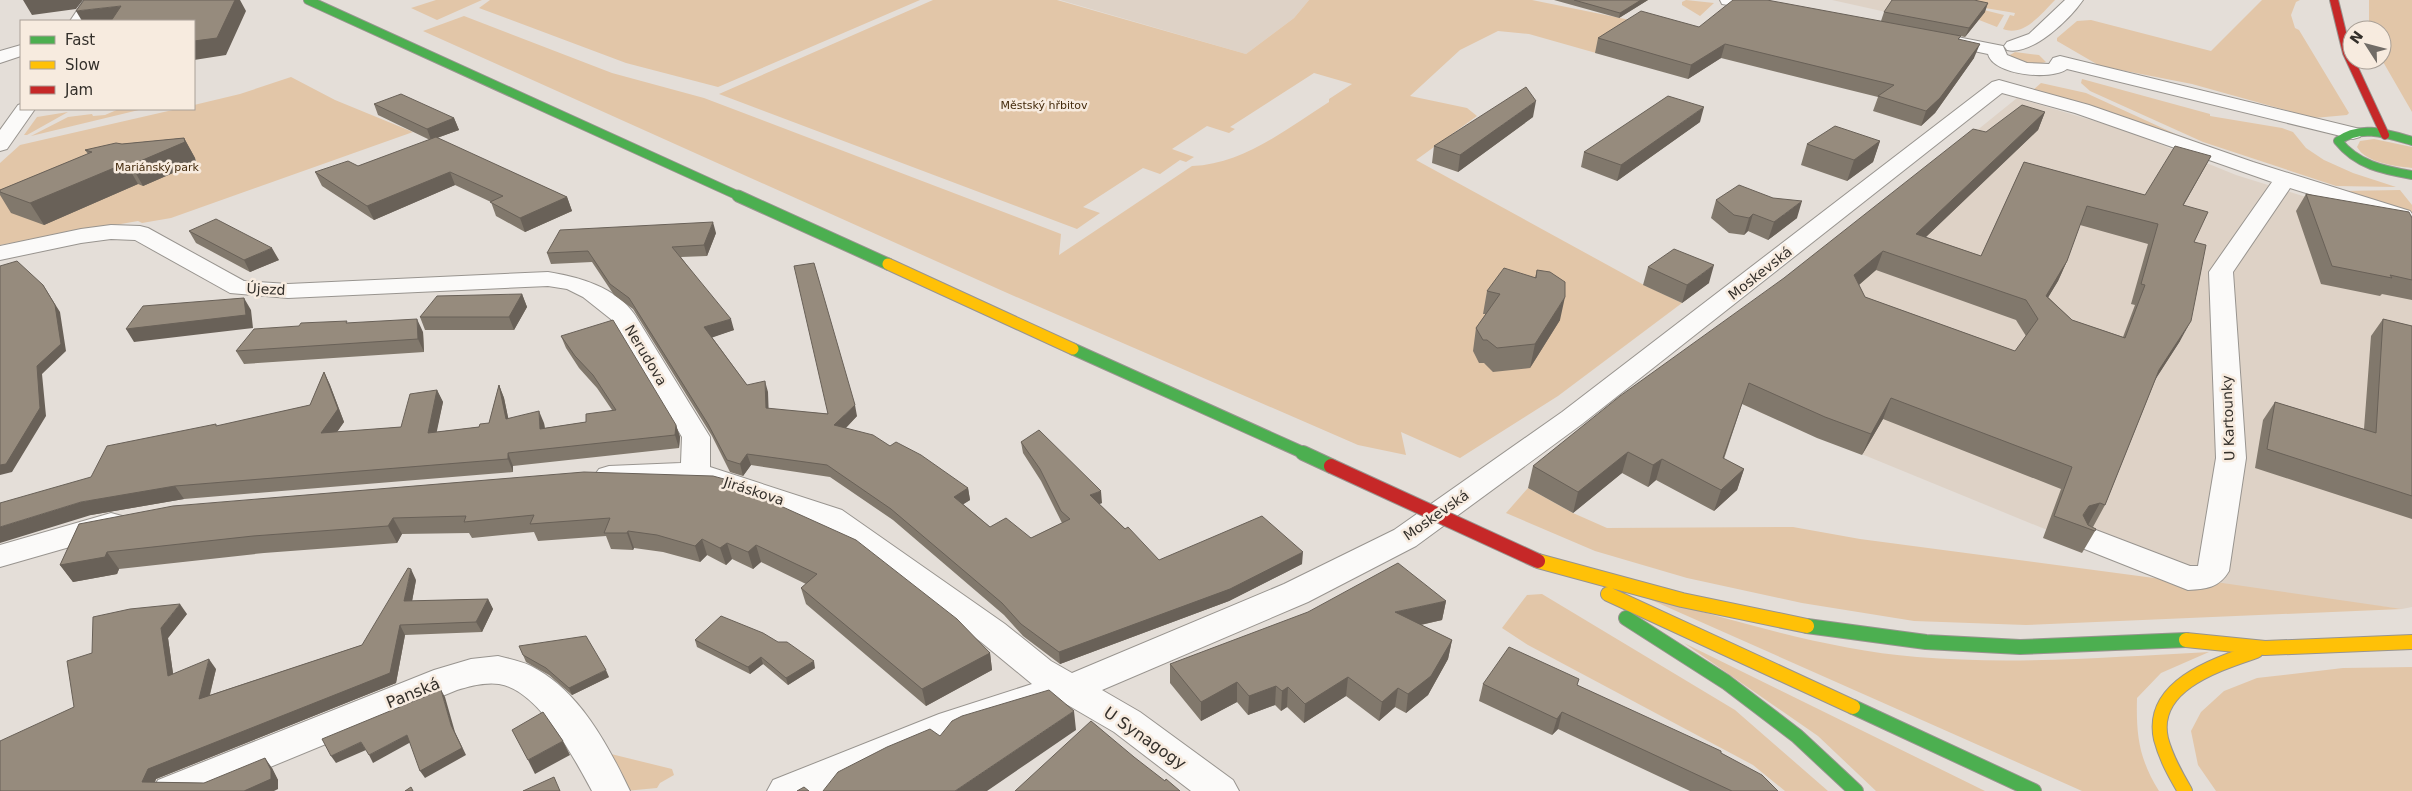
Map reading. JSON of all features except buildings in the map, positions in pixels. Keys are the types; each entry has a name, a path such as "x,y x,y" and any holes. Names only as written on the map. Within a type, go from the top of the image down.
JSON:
{"main road":[{"path":"308,0 1331,466 2034,791"},
{"path":"2334,0 2340,38 2348,60 2386,134"},
{"path":"2412,141 2386,134 2345,137 2341,148 2362,162 2412,175"},
{"path":"1538,561 1571,582"},
{"path":"1538,561 1682,600 1825,630 1926,642 2020,647 2180,640 2265,648 2412,642"},
{"path":"1595,598 1726,682 1797,736 1856,791"},
{"path":"2185,791 2170,770 2160,736 2161,710 2179,685 2220,663 2265,648"}],"street":[{"path":"80,20 92,0"},
{"path":"1728,0 1785,10"},
{"path":"2003,61 2035,38 2075,0"},
{"path":"1922,35 2003,61 2082,109 2285,179 2408,218"},
{"path":"2035,38 2053,63"},
{"path":"2003,61 2031,48 2053,63 2305,129 2345,137"},
{"path":"0,57 20,50"},
{"path":"2003,61 2024,84 2053,63"},
{"name":"Moskevská","path":"804,788 952,724 1023,700 1069,689 1296,593 1406,538 1572,418 2003,61"},
{"path":"0,145 24,110"},
{"name":"U Kartounky","path":"2088,538 2188,578 2206,578 2213,571 2231,458 2221,272 2285,179"},
{"name":"Újezd","path":"0,253 81,236 111,232 140,233 239,288 288,291 548,279"},
{"name":"Nerudova","path":"548,279 572,283 592,292 622,315 696,437 695,472"},
{"name":"Jiráskova","path":"580,477 695,472 831,516 993,633 1039,672 1069,689"},
{"path":"0,556 91,528 137,520"},
{"name":"Panská","path":"171,791 392,702 472,672 498,670 525,677 552,702 586,744 611,791"},
{"name":"U Synagogy","path":"1069,689 1127,722 1220,791"}],"shaded area":[{"path":"1060,0 1309,0 1294,18 1246,54"},
{"path":"1832,0 1987,0 1940,24"},
{"path":"2017,98 2125,130 2236,175 2412,230 2412,607 2402,609 2169,580 1759,412 1689,363"}],"green space":[{"path":"436,0 482,0 437,20 411,8"},
{"path":"490,0 920,0 718,87 626,63 479,8"},
{"name":"Městský hřbitov","path":"933,0 1057,0 1246,54 1294,18 1309,0 1532,0 1635,21 1596,53 1529,34 1498,31 1460,50 1410,96 1467,108 1477,116 1416,160 1644,285 1682,303 1558,396 1460,458 1401,432 1406,455 1358,445 1005,292 423,31 464,16 612,73 704,98 1061,234 1059,255 1192,166 1211,164 1247,152 1280,134 1329,102 1329,99 1352,84 1314,73 1230,127 1235,129 1229,133 1207,126 1172,149 1194,157 1186,162 1180,160 1160,174 1143,168 1083,207 1100,213 1077,229 719,94"},
{"path":"1686,0 1714,3 1700,16 1682,5 1682,2"},
{"path":"1968,0 2055,0 2032,23 2018,30 2011,31 2003,29 2010,15 2014,16 2015,13 1985,8 1984,10 2004,15 1997,27 1974,18"},
{"path":"2262,0 2300,0 2296,2 2291,15 2295,28 2299,30 2349,113 2347,115 2314,118 2192,84 2100,66 2057,41 2057,38 2077,21 2091,20 2211,51"},
{"path":"2369,0 2412,0 2412,112 2388,70 2392,70 2392,20 2369,20"},
{"path":"2015,52 2039,55 2046,62 2032,64 2022,62 2010,55"},
{"name":"Mariánský park","path":"291,77 335,100 413,132 171,218 142,223 138,221 0,245 0,163 20,145 173,110 195,110 195,105 240,94"},
{"path":"2082,79 2210,114 2210,116 2282,128 2293,132 2306,148 2324,160 2353,173 2396,187 2336,186 2203,142 2090,91 2081,83"},
{"path":"2041,83 2086,93 2182,137 2085,104 2032,91"},
{"path":"117,110 139,110 31,136 68,117 92,114 93,116 105,115"},
{"path":"68,112 27,135 24,135 37,117"},
{"path":"2374,139 2412,147 2412,168 2390,165 2374,160 2367,157 2357,147 2360,141"},
{"path":"2400,190 2412,205 2412,213 2341,191"},
{"path":"1528,488 1573,513 1607,528 1793,527 1860,539 2169,580 2188,578 2402,609 2026,625 1914,621 1802,603 1687,578 1595,551 1506,513"},
{"path":"1542,594 1735,710 1828,791 1785,791 1753,765 1528,645 1502,628 1527,595"},
{"path":"1640,595 1812,640 1882,653 1917,657 2026,660 2209,652 2161,673 2137,698 2137,724 2140,746 2147,768 2159,791 2082,791"},
{"path":"1684,643 1985,791 1876,791 1818,736"},
{"path":"2412,667 2412,791 2216,791 2198,765 2191,731 2201,712 2224,691 2257,678 2343,668"},
{"path":"611,754 672,769 674,775 660,783 657,788 625,791"}],"traffic: fast":[{"path":"308,0 888,264"},
{"path":"2412,141 2374,132 2354,133 2338,141 2353,156 2371,166 2412,175"},
{"path":"1073,349 1331,466"},
{"path":"1626,618 1726,682 1797,736 1856,791"},
{"path":"1807,626 1926,642 2020,647 2186,640"},
{"path":"1853,707 2034,791"}],"traffic: slow":[{"path":"888,264 1073,349"},
{"path":"1538,561 1682,600 1807,626"},
{"path":"1608,594 1853,707"},
{"path":"2186,640 2265,648 2412,642"},
{"path":"2185,791 2168,761 2161,736 2161,716 2169,699 2183,684 2203,672 2256,651"}],"traffic: jam":[{"path":"2334,0 2341,36 2347,53 2385,135"},
{"path":"1331,466 1538,561"}]}
